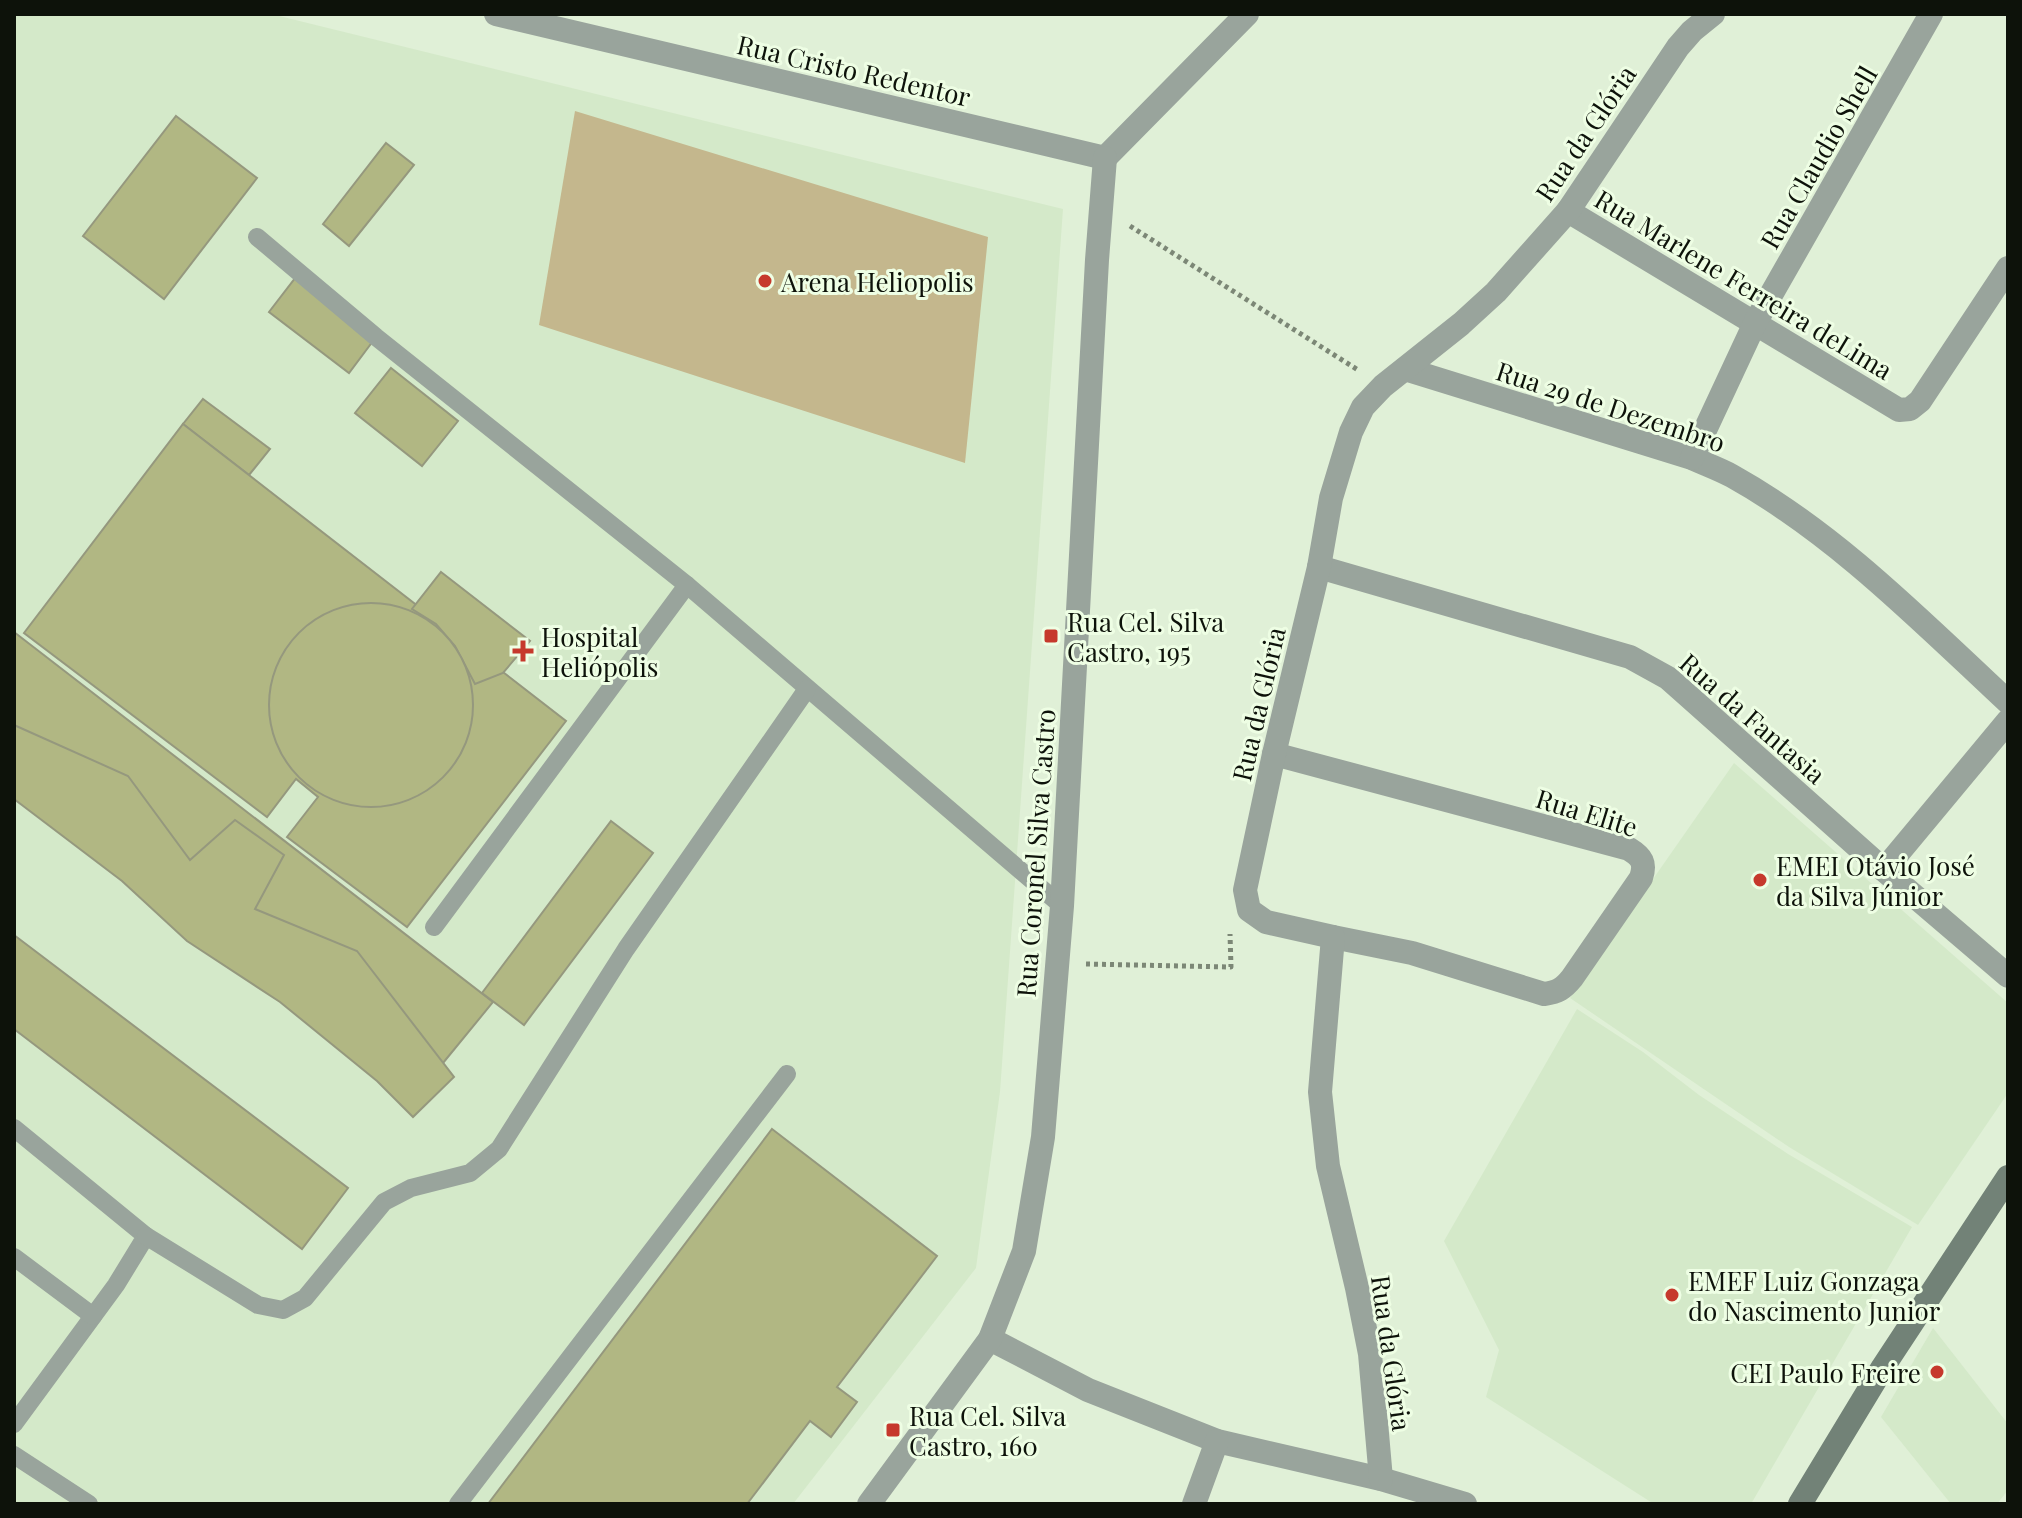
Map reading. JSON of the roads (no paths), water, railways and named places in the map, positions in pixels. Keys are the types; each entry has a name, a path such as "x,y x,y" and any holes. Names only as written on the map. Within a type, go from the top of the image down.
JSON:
{"main road":[{"path":"1800,1504 1883,1367 2008,1177"}],"street":[{"path":"1105,158 1247,14"},
{"name":"Rua da Glória","path":"1381,1479 1370,1354 1328,1166 1320,1092 1333,937 1266,922 1249,910 1245,890 1319,567 1331,498 1351,432 1363,407 1383,386 1496,292 1568,211 1678,47 1713,14"},
{"name":"Rua Claudio Shell","path":"1692,458 1755,323 1931,14"},
{"name":"Rua Coronel Silva Castro","path":"869,1504 990,1339 1024,1251 1043,1137 1062,906 1105,158"},
{"name":"Rua Marlene Ferreira deLima","path":"1568,211 1899,410 1910,409 1920,401 2008,268"},
{"name":"Rua 29 de Dezembro","path":"1405,369 1692,458 1731,475 1811,527 1866,571 2008,702"},
{"name":"Rua da Fantasia","path":"1319,567 1630,657 1668,678 2008,976"},
{"path":"1884,870 2008,721"},
{"name":"Rua Elite","path":"1274,754 1629,849 1637,854 1644,868 1641,878 1572,978 1557,993 1544,994 1412,953 1333,937"},
{"path":"990,1339 1088,1390 1217,1441 1381,1479 1465,1504"},
{"path":"1194,1504 1217,1441"}],"lane":[{"path":"508,15 1105,158"},
{"path":"257,237 376,337 687,585 1062,906"},
{"path":"434,927 687,585"},
{"path":"14,1128 146,1236 258,1305 283,1310 305,1298 384,1202 411,1188 470,1173 499,1149 626,949 807,689"},
{"path":"458,1504 787,1074"},
{"path":"14,1424 116,1285 146,1236"},
{"path":"14,1257 93,1316"},
{"path":"14,1455 89,1504"}],"place":[{"name":"Arena Heliopolis","path":"765,281"},
{"name":"Rua Cel. Silva Castro, 195","path":"1051,636"},
{"name":"Hospital Heliópolis","path":"523,651"},
{"name":"EMEI Otávio José da Silva Júnior","path":"1760,880"},
{"name":"EMEF Luiz Gonzaga do Nascimento Junior","path":"1672,1295"},
{"name":"CEI Paulo Freire","path":"1937,1372"},
{"name":"Rua Cel. Silva Castro, 160","path":"893,1430"}]}
